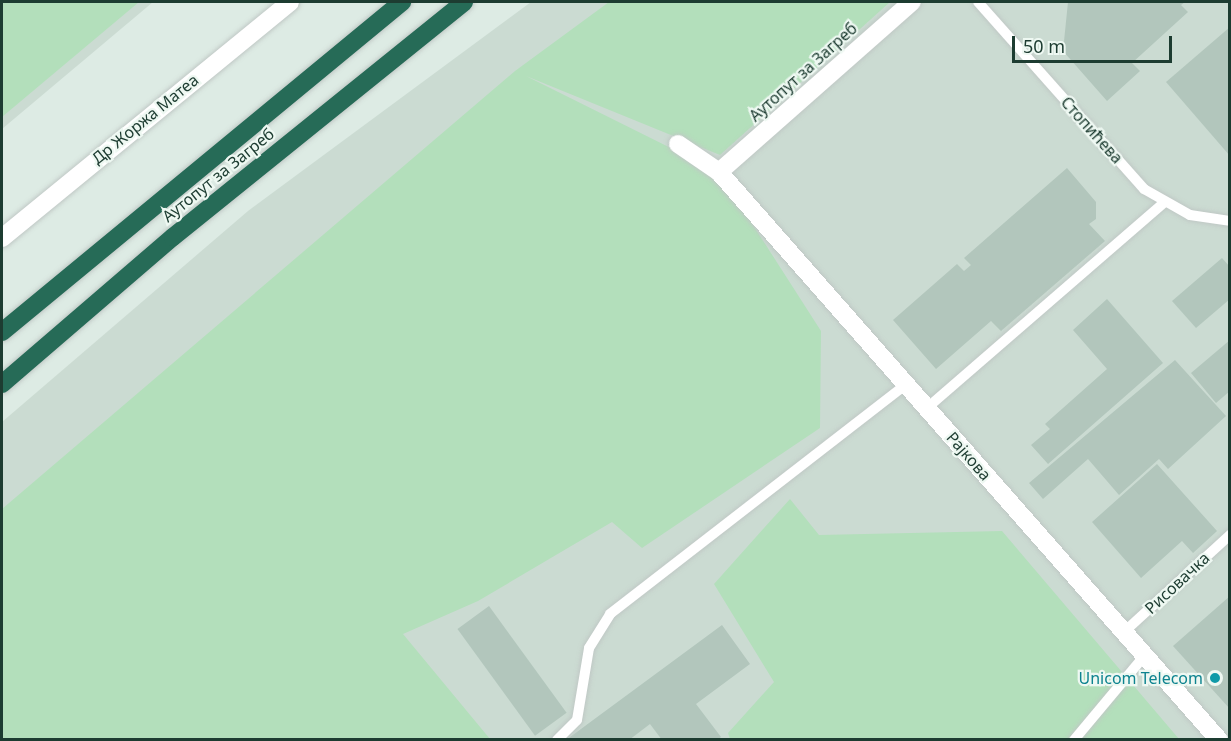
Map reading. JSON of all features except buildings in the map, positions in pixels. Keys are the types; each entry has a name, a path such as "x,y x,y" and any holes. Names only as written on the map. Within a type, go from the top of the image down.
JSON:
{"highway":[{"name":"Аутопут за Загреб","path":"2,332 402,2"},
{"name":"Аутопут за Загреб","path":"2,384 173,237 464,2"}],"street":[{"name":"Др Жоржа Матеа","path":"2,238 290,2"},
{"name":"Аутопут за Загреб","path":"719,172 912,2"},
{"name":"Рајкова","path":"678,144 719,172 1219,740"}],"lane":[{"name":"Стопићева","path":"978,2 1144,189 1164,203 1230,221"},
{"path":"927,408 1164,203"},
{"path":"557,740 577,720 590,648 610,614 906,384"},
{"name":"Рисовачка","path":"1124,632 1230,535"},
{"path":"1074,740 1144,655"}],"shaded area":[{"path":"2,2 153,2 2,129"},
{"path":"531,2 1229,2 1229,739 2,739 2,422 248,211"}],"green space":[{"path":"2,2 139,2 2,117"},
{"path":"609,2 890,2 720,155 526,76 719,172 821,331 820,428 642,548 612,522 478,601 403,634 490,739 2,739 2,509 515,71"},
{"path":"790,499 819,535 1002,531 1179,739 730,739 728,733 774,682 714,584"}],"place":[{"name":"Unicom Telecom","path":"1215,678"}]}
